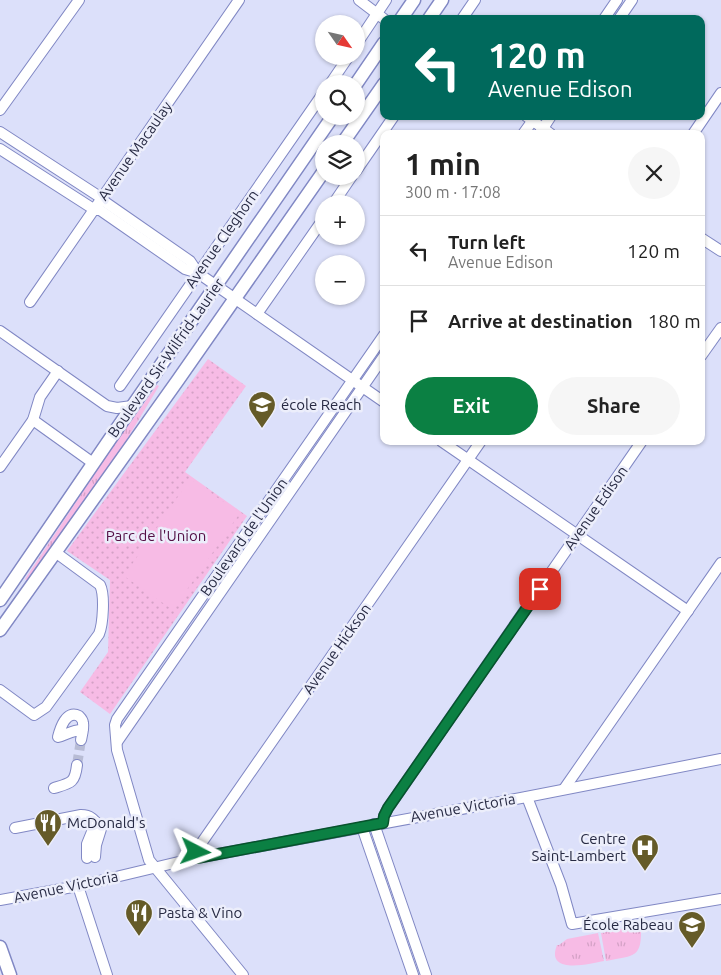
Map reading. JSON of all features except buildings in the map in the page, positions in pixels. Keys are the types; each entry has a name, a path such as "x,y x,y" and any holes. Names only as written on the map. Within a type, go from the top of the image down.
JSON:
{"main road":[{"path":"404,15 414,0"},
{"path":"432,15 442,0"},
{"path":"362,75 380,49"},
{"path":"348,135 380,90"},
{"name":"Boulevard Sir-Wilfrid-Laurier","path":"0,600 327,125"},
{"name":"Boulevard Sir-Wilfrid-Laurier","path":"0,630 315,184"},
{"path":"0,947 10,975"}],"street":[{"path":"0,110 78,0"},
{"name":"Avenue Macaulay","path":"30,302 239,0"},
{"path":"359,0 380,15"},
{"path":"381,15 386,0"},
{"path":"465,15 475,0"},
{"path":"607,15 617,0"},
{"path":"622,15 632,0"},
{"path":"365,35 380,17"},
{"path":"705,117 721,94"},
{"name":"Avenue Cleghorn","path":"120,386 315,105"},
{"path":"533,120 542,130"},
{"path":"0,132 102,199 190,261 198,273"},
{"path":"365,157 380,136"},
{"path":"0,149 95,210 100,210 185,269 198,273 380,399"},
{"path":"257,314 315,231"},
{"path":"705,241 721,252"},
{"path":"705,350 721,328"},
{"path":"0,331 104,404 113,408 132,406"},
{"name":"Boulevard de l'Union","path":"243,975 149,860 117,750 115,725 117,719 380,341"},
{"name":"Boulevard de l'Union","path":"117,742 380,362"},
{"path":"0,467 32,420 40,397 58,371"},
{"path":"32,420 93,463"},
{"path":"447,445 688,611"},
{"name":"Avenue Hickson","path":"197,858 196,852 198,848 478,445"},
{"name":"Avenue Edison","path":"378,824 639,445"},
{"path":"0,690 34,715 46,707 95,640 100,630 103,593 100,585 55,552"},
{"path":"564,789 721,563"},
{"path":"76,715 82,720 82,735 77,730 58,737 63,722 76,715"},
{"name":"Avenue Victoria","path":"0,900 78,886 197,858 721,759"},
{"path":"54,788 72,782 77,765"},
{"path":"527,796 561,885 572,924 721,898"},
{"path":"15,828 81,814 90,816 91,823 101,831 91,858"},
{"path":"378,824 426,975"},
{"path":"362,827 413,975"},
{"path":"78,886 107,975"}],"green space":[{"name":"Parc de l'Union","path":"208,359 246,386 185,472 247,516 110,714 80,692 108,652 110,580 67,551"},
{"path":"157,385 159,386 115,459 27,581 25,579 110,451"},
{"path":"190,479 240,513 173,610 124,576"},
{"path":"641,925 640,944 635,953 631,956 606,961 601,933"},
{"path":"598,933 604,961 570,965 557,961 555,954 557,945 567,939"}],"tunnel":[{"path":"77,765 81,740"}],"place":[{"name":"école Reach","path":"262,429"},
{"name":"McDonald's","path":"48,847"},
{"name":"Centre Saint-Lambert","path":"645,872"},
{"name":"Pasta & Vino","path":"139,937"},
{"name":"École Rabeau","path":"692,949"}],"route":[{"path":"196,852 197,858 383,823 388,808 540,589"}]}
